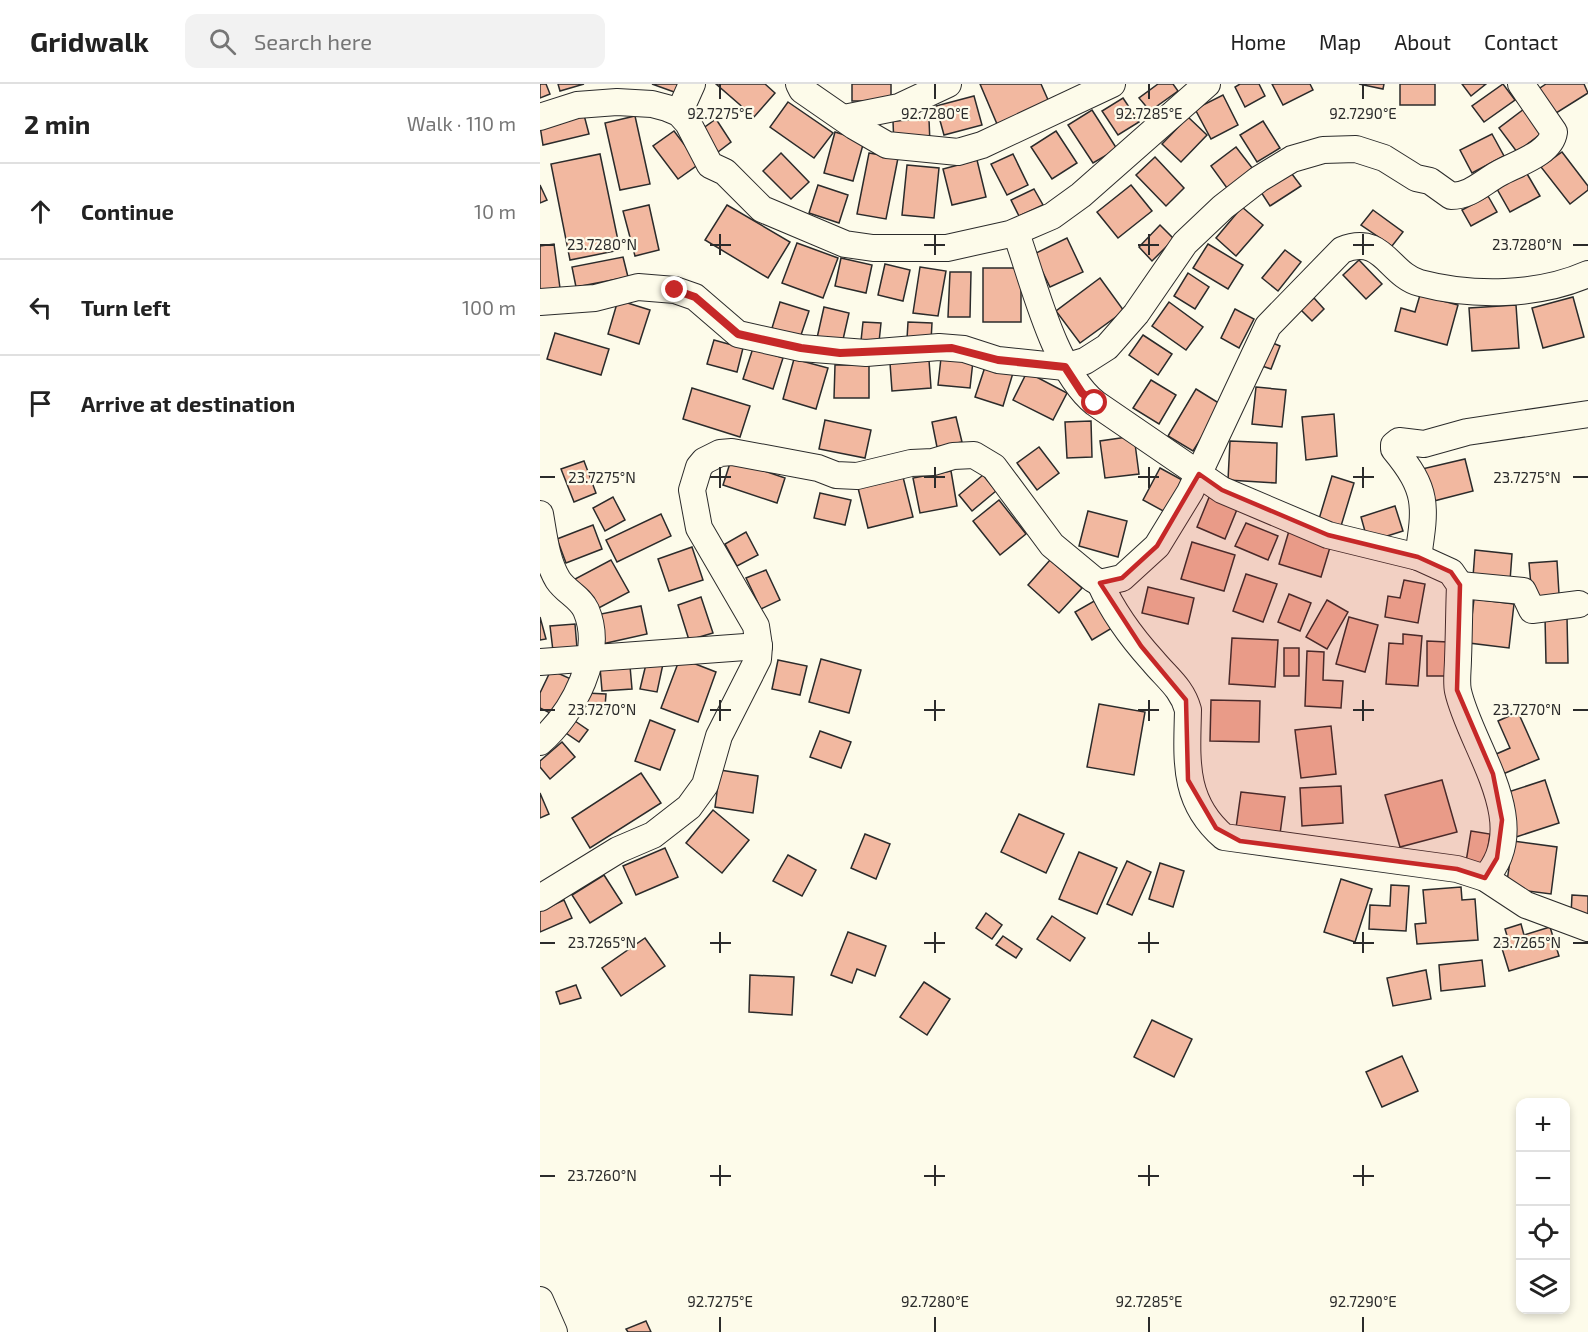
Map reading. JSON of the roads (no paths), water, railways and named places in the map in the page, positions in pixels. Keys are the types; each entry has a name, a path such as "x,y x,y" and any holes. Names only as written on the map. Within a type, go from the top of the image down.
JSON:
{"street":[{"path":"679,113 692,84"},
{"path":"844,118 899,107 948,84"},
{"path":"799,86 886,145 958,152 982,146 1112,84"},
{"path":"540,117 577,105 617,102 652,104 679,113 688,123 710,165 725,172 762,209 826,238 873,248 946,248 1016,232 1052,216 1081,195 1207,84"},
{"path":"540,302 595,298 638,286 675,290 695,297 738,334 801,348 866,353 926,347 952,348 998,360 1065,367 1085,361 1107,347 1136,314 1185,243 1229,202 1292,159 1323,150 1356,149 1384,159 1416,178 1430,181 1451,196 1467,193 1499,173 1526,160 1548,144 1554,132 1521,84"},
{"path":"1016,232 1065,367 1082,393 1222,489 1328,535 1418,557 1451,572 1460,585 1457,690 1493,774 1502,820 1497,858 1485,878"},
{"path":"1100,583 1122,578 1157,546 1199,474 1268,326 1342,250 1355,245 1366,245 1418,283 1471,290 1542,289 1568,283 1588,274"},
{"path":"1418,557 1424,516 1419,486 1406,462 1394,449 1394,445 1399,441 1424,444 1467,432 1588,414"},
{"path":"540,898 618,850 653,835 689,807 705,785 715,747 751,675 759,646 756,626 699,528 692,489 699,467 712,456 732,452 818,468 836,475 856,476 911,462 933,462 953,456 981,457 994,467 1052,545 1100,583 1141,646 1176,684 1186,700 1188,710 1190,786 1205,813 1224,837 1457,869 1485,878 1526,905 1588,928"},
{"path":"540,514 546,549 559,582 580,600 586,612 590,624 591,657 565,713 540,742"},
{"path":"1460,585 1523,591 1532,610 1579,604"},
{"path":"540,662 759,646"},
{"path":"540,1300 554,1332"}]}
